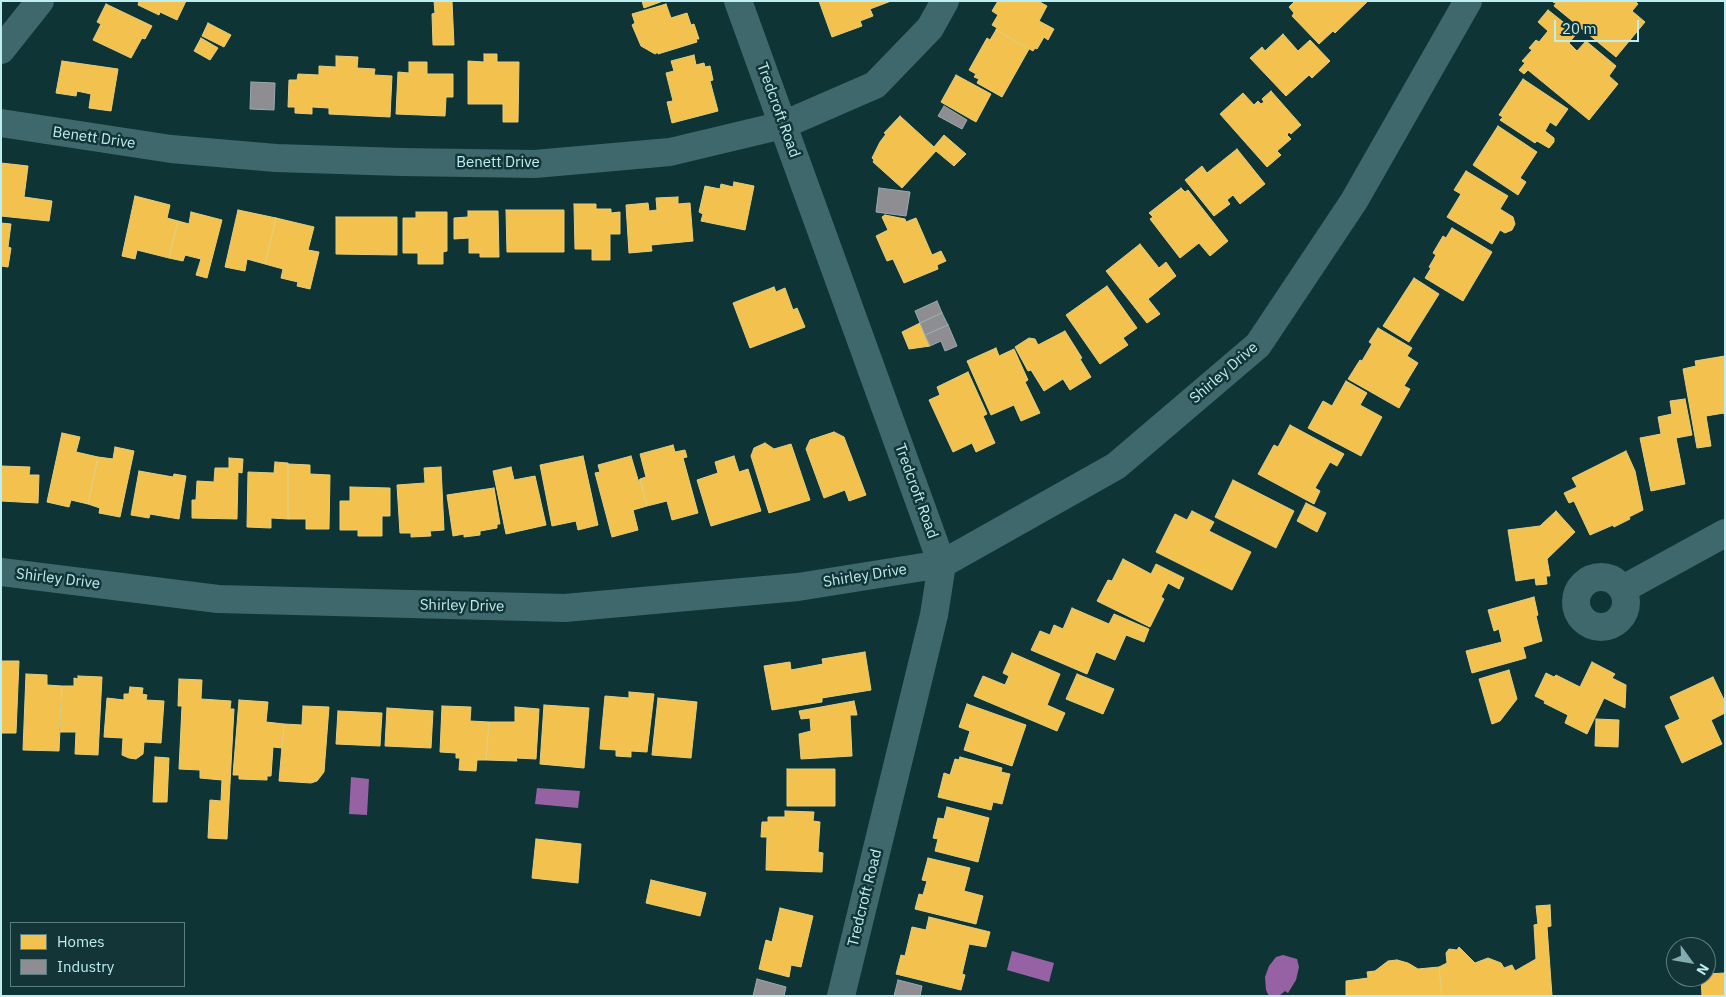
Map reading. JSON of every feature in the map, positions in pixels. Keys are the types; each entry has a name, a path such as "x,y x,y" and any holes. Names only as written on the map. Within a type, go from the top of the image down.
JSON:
{"street":[{"path":"1,50 40,1"},
{"name":"Tredcroft Road","path":"738,1 942,564 934,615 841,996"},
{"name":"Benett Drive","path":"1,124 171,149 276,158 535,164 670,152 783,125 875,85 930,28 945,1"},
{"name":"Shirley Drive","path":"1,572 218,599 565,608 798,587 942,564 1116,466 1258,345 1354,201 1468,1"},
{"path":"1623,590 1725,533"}],"shaded area":[{"path":"351,777 369,779 367,815 349,814"},
{"path":"537,788 580,791 578,808 535,804"},
{"path":"1012,951 1054,963 1049,982 1007,970"},
{"path":"1283,955 1297,959 1299,967 1296,980 1288,993 1285,991 1280,995 1269,996 1266,990 1265,977 1269,966 1276,957"}],"building: Homes":[{"path":"139,1 186,1 177,20 160,12 159,15 138,5"},
{"path":"434,1 452,1 454,45 433,45 432,14 435,13"},
{"path":"642,1 663,1 644,8"},
{"path":"819,1 891,1 870,9 873,16 860,21 862,26 832,37"},
{"path":"998,1 1038,1 1047,6 1039,21 1054,29 1048,40 1044,37 1037,49 1035,48 1033,51 996,30 997,28 992,25 998,15 992,11"},
{"path":"1295,1 1368,1 1335,33 1333,31 1319,44 1292,16 1294,13 1289,7"},
{"path":"1635,1 1638,4 1632,11 1645,22 1616,57 1554,6 1556,3 1553,2"},
{"path":"106,4 152,26 145,39 142,38 131,58 93,40 101,24 97,22"},
{"path":"666,4 671,18 687,13 691,25 694,24 699,39 696,39 697,42 655,54 641,46 632,25 635,23 632,14"},
{"path":"1548,10 1577,33 1569,43 1577,51 1586,41 1616,66 1609,76 1618,84 1589,120 1528,70 1524,74 1519,70 1525,63 1522,61 1532,50 1529,48 1536,40 1539,42 1548,31 1538,22"},
{"path":"208,23 231,35 224,47 202,36"},
{"path":"996,30 1029,49 1002,97 977,83 979,79 974,77 976,74 969,70 987,38 990,40"},
{"path":"1283,34 1298,51 1310,40 1330,61 1312,78 1309,75 1286,96 1250,58 1262,47 1265,51"},
{"path":"201,38 218,48 210,60 194,51"},
{"path":"484,54 497,54 497,62 519,62 518,122 503,122 503,104 468,104 468,61 484,62"},
{"path":"694,55 696,65 704,63 705,67 710,66 713,80 710,81 718,111 672,123 667,102 673,101 666,73 674,71 671,61"},
{"path":"336,56 358,57 357,68 375,69 374,75 392,76 390,117 329,114 329,108 312,107 312,114 295,113 295,107 288,107 289,80 297,80 298,74 319,75 319,66 336,67"},
{"path":"62,61 118,69 111,111 89,108 91,94 77,91 76,96 56,93"},
{"path":"409,62 427,62 427,74 453,74 453,97 446,97 445,116 396,114 398,72 409,73"},
{"path":"956,75 991,94 976,122 941,102"},
{"path":"1523,79 1568,109 1556,126 1550,122 1545,131 1554,138 1554,142 1549,148 1537,141 1535,143 1500,120 1503,117 1499,115"},
{"path":"1271,91 1301,125 1291,134 1289,132 1287,135 1291,139 1277,151 1281,155 1267,167 1220,114 1243,93 1254,105 1258,101 1261,104 1264,102 1262,99"},
{"path":"900,116 934,147 944,135 966,154 954,166 936,151 902,188 873,162 872,158 886,134 884,133"},
{"path":"1498,126 1537,152 1520,178 1526,182 1518,195 1473,165"},
{"path":"1237,149 1265,184 1240,204 1233,195 1227,200 1230,204 1214,216 1185,180 1202,166 1207,173"},
{"path":"1,163 28,166 24,197 52,201 49,221 1,216"},
{"path":"1466,171 1508,196 1500,209 1513,217 1515,224 1512,230 1505,233 1500,230 1492,244 1447,217 1461,194 1454,190"},
{"path":"734,182 754,186 745,230 701,221 703,214 699,212 705,186 720,189 721,184 733,187"},
{"path":"1181,188 1185,192 1188,190 1228,241 1210,256 1199,243 1180,258 1150,219 1153,217 1149,213"},
{"path":"135,196 170,205 167,218 178,221 169,258 137,250 135,259 122,256"},
{"path":"678,197 678,204 690,203 693,241 651,245 652,251 629,253 626,205 648,203 649,211 657,210 656,198"},
{"path":"574,204 596,204 596,209 611,209 611,213 620,212 620,234 610,234 610,260 592,260 592,249 575,249"},
{"path":"238,210 276,218 265,264 247,259 245,271 225,267"},
{"path":"506,210 564,210 564,252 507,252"},
{"path":"468,211 498,211 499,257 480,257 480,253 469,253 469,238 454,239 454,218 468,217"},
{"path":"191,212 222,220 207,278 196,275 201,259 185,255 183,261 169,258 178,221 189,224"},
{"path":"416,212 447,212 447,251 443,252 443,264 418,264 418,253 403,253 403,218 416,218"},
{"path":"885,215 905,219 906,222 916,218 932,255 941,251 946,261 937,265 938,269 904,283 893,259 887,261 876,236 888,230 882,217"},
{"path":"336,217 397,217 397,255 336,254"},
{"path":"276,218 314,227 308,250 319,252 310,289 297,286 298,282 281,278 283,269 265,264"},
{"path":"1,223 11,224 8,247 11,248 8,267 1,266"},
{"path":"1452,228 1492,252 1463,301 1425,278 1436,255 1433,253 1443,236 1446,238"},
{"path":"1140,244 1159,268 1166,262 1176,276 1148,299 1160,314 1147,323 1106,271"},
{"path":"1414,278 1439,294 1409,342 1383,326"},
{"path":"1107,286 1137,328 1123,338 1128,345 1100,364 1066,315"},
{"path":"774,287 776,292 785,288 793,310 797,308 805,327 750,348 733,303"},
{"path":"920,323 930,346 909,349 902,332"},
{"path":"1378,328 1412,348 1407,356 1418,363 1404,386 1410,389 1399,408 1348,379 1372,344 1369,342"},
{"path":"1065,331 1082,358 1080,359 1091,377 1070,390 1063,379 1044,391 1031,370 1028,371 1015,347 1029,338 1035,339 1038,345"},
{"path":"996,348 999,356 1014,349 1028,380 1025,382 1040,413 1021,421 1014,405 991,415 967,361"},
{"path":"1725,356 1725,419 1724,413 1706,416 1711,446 1697,448 1683,369 1696,366 1695,361"},
{"path":"968,372 987,414 983,416 995,443 976,452 972,443 953,452 929,400 940,395 937,387"},
{"path":"1346,381 1367,393 1360,405 1382,417 1361,456 1308,428 1323,401 1332,406"},
{"path":"1685,399 1692,435 1676,438 1685,484 1651,491 1640,438 1661,434 1658,417 1672,414 1670,401"},
{"path":"1290,425 1344,454 1337,466 1330,462 1315,488 1320,491 1314,504 1258,474 1274,445 1278,447"},
{"path":"834,432 844,437 866,495 849,501 845,490 824,498 806,449 810,440"},
{"path":"62,433 80,437 76,452 98,457 88,504 71,500 69,507 47,502"},
{"path":"765,443 774,449 791,444 810,500 769,513 751,456 754,448"},
{"path":"673,445 675,452 685,450 687,457 683,458 698,513 672,520 667,501 647,506 640,479 646,477 640,454"},
{"path":"115,447 134,451 120,517 99,513 100,508 88,504 98,457 113,459"},
{"path":"1626,451 1635,471 1643,510 1614,527 1613,525 1590,535 1574,501 1569,503 1564,493 1577,487 1572,478"},
{"path":"583,456 598,525 578,530 576,521 552,526 540,465"},
{"path":"631,456 639,483 640,479 647,506 633,510 638,530 612,537 595,473 600,472 598,465"},
{"path":"734,456 739,472 748,469 761,511 711,526 697,480 718,473 715,462"},
{"path":"229,458 243,459 242,473 238,472 237,519 192,518 192,500 196,500 197,481 214,482 215,468 229,468"},
{"path":"275,462 288,463 288,519 271,518 271,528 247,527 248,472 274,473"},
{"path":"288,464 310,465 310,474 330,475 329,529 306,529 306,519 288,519"},
{"path":"1,466 30,467 29,475 39,475 38,503 1,501"},
{"path":"441,467 444,530 430,531 431,536 411,537 411,533 400,533 397,485 425,483 424,468"},
{"path":"511,467 514,480 535,476 546,525 506,534 493,471"},
{"path":"139,471 173,477 174,474 186,476 179,519 150,514 149,518 131,515"},
{"path":"1233,480 1294,511 1276,548 1215,517"},
{"path":"350,487 390,488 390,516 382,516 382,536 358,536 358,530 340,530 340,501 350,501"},
{"path":"494,488 500,524 497,524 497,528 480,531 480,535 464,537 464,534 453,536 447,495"},
{"path":"1306,503 1326,513 1317,532 1297,521"},
{"path":"1192,511 1214,522 1209,531 1251,552 1232,590 1156,552 1175,514 1187,520"},
{"path":"1556,511 1575,532 1547,559 1550,576 1546,576 1547,584 1536,585 1535,578 1516,581 1508,530 1540,526"},
{"path":"1123,559 1151,574 1156,564 1184,578 1179,589 1168,583 1161,597 1164,599 1150,627 1097,601 1108,580 1112,581"},
{"path":"1534,597 1542,641 1523,647 1526,658 1472,673 1466,651 1502,642 1499,629 1494,631 1488,610"},
{"path":"1072,608 1109,624 1114,614 1149,629 1144,642 1126,635 1115,660 1096,652 1087,674 1031,650 1040,631 1050,635 1054,625 1063,629"},
{"path":"865,652 871,690 822,698 822,702 772,710 764,666 790,662 791,670 823,664 822,659"},
{"path":"1012,653 1060,674 1047,705 1065,713 1057,731 974,696 983,676 1005,685 1009,676 1003,673"},
{"path":"1,661 19,661 16,733 1,733"},
{"path":"1592,662 1615,674 1612,678 1626,685 1625,708 1604,698 1587,734 1565,723 1568,715 1544,703 1545,701 1535,696 1546,673 1554,677 1556,675 1580,687"},
{"path":"1509,670 1517,699 1500,721 1492,724 1479,679"},
{"path":"26,674 47,675 47,685 62,686 59,751 23,750"},
{"path":"1077,674 1114,689 1103,714 1066,699"},
{"path":"78,676 102,677 98,755 75,754 76,732 59,732 62,686 74,686 74,678 78,679"},
{"path":"1713,677 1725,702 1725,713 1711,720 1722,744 1682,763 1665,726 1680,719 1670,697"},
{"path":"179,679 202,680 201,699 231,701 230,709 234,709 227,839 208,838 210,800 221,801 222,780 200,778 200,770 179,769 182,706 178,706"},
{"path":"130,687 143,688 142,694 147,695 146,700 164,701 161,743 144,742 143,754 136,759 122,755 123,738 104,737 107,698 124,700 124,694 129,694"},
{"path":"629,692 654,694 647,752 631,751 631,757 616,756 616,750 600,749 605,696 629,698"},
{"path":"658,698 697,702 691,758 652,755"},
{"path":"239,700 268,702 266,722 284,724 282,748 273,747 271,776 267,776 267,780 239,779 239,775 233,775"},
{"path":"854,701 857,715 850,715 852,756 801,759 799,734 811,731 810,718 801,719 799,711"},
{"path":"967,704 1026,725 1012,766 964,750 970,731 959,727"},
{"path":"544,705 589,708 584,768 540,764"},
{"path":"303,706 329,707 324,772 317,781 311,783 279,781 284,724 302,725"},
{"path":"442,706 471,707 470,721 489,722 486,760 477,760 476,771 459,770 460,758 456,758 456,753 440,752"},
{"path":"515,707 539,709 536,759 516,758 517,761 486,760 489,722 515,722"},
{"path":"387,708 433,711 431,748 385,746"},
{"path":"338,711 382,713 380,746 336,744"},
{"path":"1596,719 1619,720 1618,747 1595,746"},
{"path":"155,757 169,758 167,802 153,802"},
{"path":"960,757 1002,768 1001,772 1010,774 1002,804 993,802 991,810 938,797 944,773 950,775 955,759 959,760"},
{"path":"787,769 835,769 835,806 787,806"},
{"path":"947,807 989,818 978,862 935,851 938,839 933,838 938,818 944,819"},
{"path":"785,811 814,812 813,821 820,822 818,852 823,853 822,872 766,870 767,837 761,837 762,822 768,822 768,817 785,817"},
{"path":"536,839 581,844 578,883 532,878"},
{"path":"928,858 970,868 964,891 983,896 976,924 915,909 919,894 923,895 927,881 922,880"},
{"path":"651,880 706,893 700,916 646,903"},
{"path":"1550,905 1551,926 1547,927 1552,996 1442,996 1439,967 1447,963 1446,953 1449,949 1457,950 1459,947 1475,963 1488,958 1501,963 1504,968 1512,965 1515,971 1536,959 1534,925 1538,924 1536,906"},
{"path":"780,908 813,916 801,967 791,965 789,977 759,969 766,940 772,942"},
{"path":"929,917 990,932 986,947 969,944 962,974 965,975 961,990 896,974 901,955 905,956 912,927 926,930"},
{"path":"1397,960 1408,963 1418,969 1439,967 1442,996 1346,996 1346,981 1368,978 1367,972 1375,971 1388,961"},
{"path":"1716,973 1725,973 1725,996 1702,996 1702,987 1716,987"}],"building: Industry":[{"path":"251,82 275,83 274,110 250,109"},
{"path":"944,106 967,120 962,129 938,116"},
{"path":"879,188 910,192 906,216 876,212"},
{"path":"937,301 942,313 920,323 915,311"},
{"path":"942,313 948,325 925,335 920,323"},
{"path":"948,325 957,346 945,351 941,341 930,346 925,335"},
{"path":"757,979 786,987 784,996 753,996"},
{"path":"898,980 922,986 920,996 894,996"}]}
